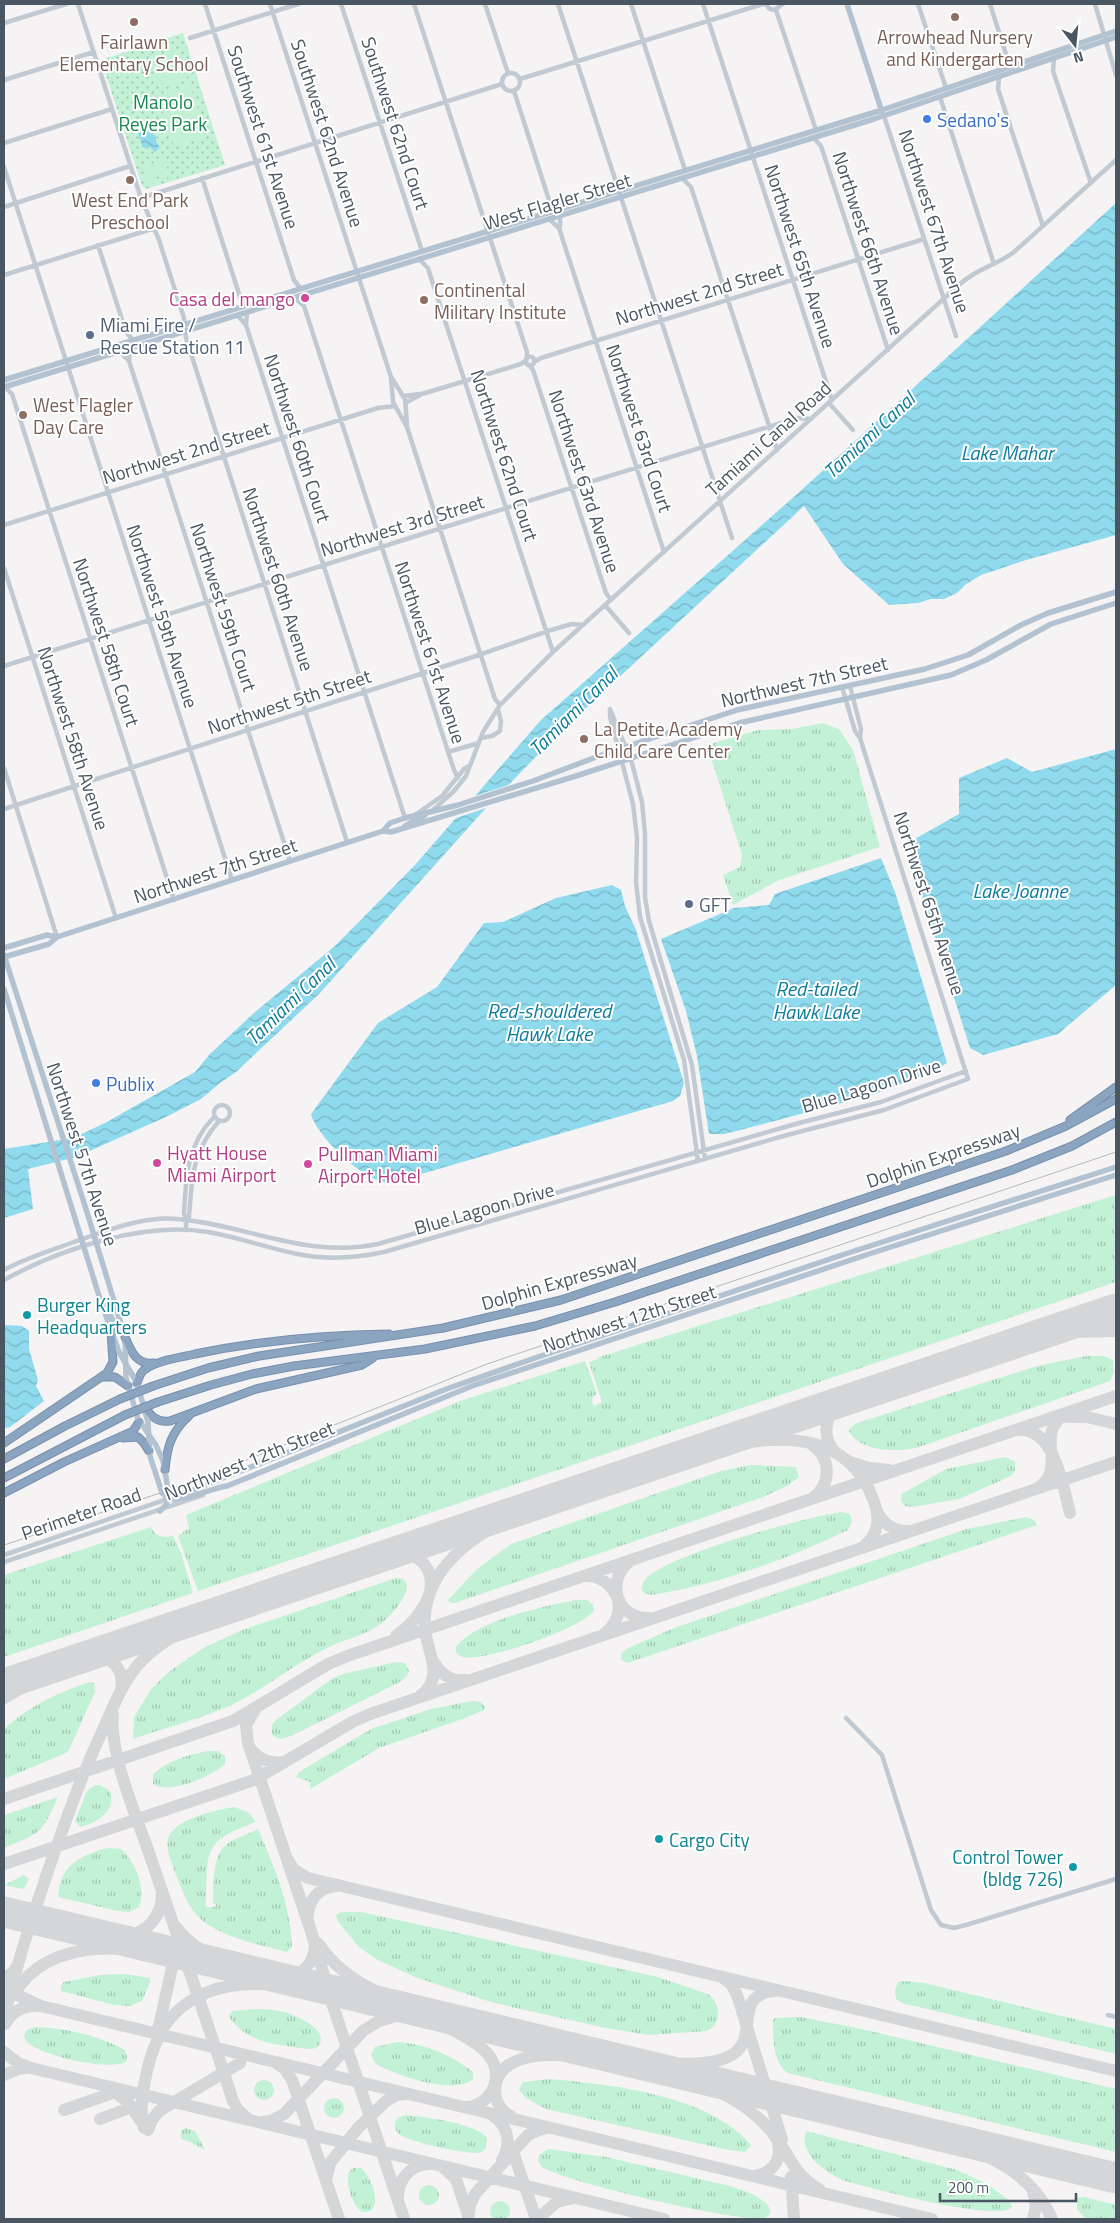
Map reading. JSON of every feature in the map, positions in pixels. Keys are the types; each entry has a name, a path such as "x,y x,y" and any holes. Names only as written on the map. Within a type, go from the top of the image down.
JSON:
{"highway":[{"path":"1054,1132 1116,1087"},
{"name":"Dolphin Expressway","path":"4,1459 72,1422 120,1399 208,1368 259,1356 412,1334 498,1317 585,1293 988,1158 1054,1132 1116,1099"},
{"name":"Dolphin Expressway","path":"4,1478 125,1415 210,1385 294,1366 376,1357 488,1337 594,1309 1012,1170 1072,1146 1116,1122"},
{"path":"4,1443 109,1370 113,1362 111,1331"},
{"path":"124,1338 138,1359 150,1364 233,1346 286,1338 332,1334 412,1334"},
{"path":"144,1406 154,1418 163,1422 174,1420 263,1388 362,1365 376,1357"},
{"path":"137,1383 142,1371 162,1362"},
{"path":"101,1377 115,1377 128,1386"},
{"path":"165,1470 167,1448 171,1436 179,1425 194,1412"},
{"path":"4,1493 64,1462 133,1431 140,1422"},
{"path":"116,1438 138,1437 149,1451"}],"main road":[{"path":"847,4 883,113"},
{"name":"West Flagler Street","path":"620,194 692,175 816,130 940,97 1054,59 1106,38 1116,31"},
{"name":"West Flagler Street","path":"4,382 67,364 120,352 239,308 294,294 305,294 422,251 560,213 620,194 685,170 814,138 946,88 1106,38 1116,38"},
{"name":"West Flagler Street","path":"4,382 14,384 124,343 237,315 294,294 301,289 419,259 489,234"},
{"name":"Northwest 7th Street","path":"383,831 390,823 468,802 738,710 950,662 977,650 1048,612 1116,592"},
{"name":"Northwest 7th Street","path":"4,957 49,944 57,937 347,842 383,831 391,832 459,812 748,720 950,675 986,660 1051,624 1116,603"},
{"path":"402,828 431,811"},
{"name":"Northwest 7th Street","path":"4,948 47,934 57,937"},
{"name":"Northwest 57th Avenue","path":"4,957 94,1235 122,1328 128,1386 140,1422 158,1449 169,1486 169,1499"},
{"name":"Northwest 57th Avenue","path":"4,989 100,1299 119,1352 137,1383 148,1422 148,1436"},
{"path":"26,1058 34,1070 42,1074"},
{"path":"33,1079 41,1084 49,1097"},
{"name":"Northwest 12th Street","path":"184,1494 449,1388 845,1254 1116,1167"},
{"name":"Northwest 12th Street","path":"227,1486 472,1386 853,1259 1116,1175"},
{"path":"100,1299 107,1307 113,1322 122,1328"},
{"path":"148,1436 149,1451 164,1496 169,1499 184,1499 212,1488 227,1486"},
{"path":"169,1486 173,1491 184,1494"},
{"path":"160,1511 169,1499"}],"street":[{"path":"4,23 66,4"},
{"name":"Northwest 60th Avenue","path":"78,4 130,166 154,228 224,456 347,842"},
{"name":"Southwest 61st Avenue","path":"206,4 294,280 294,294"},
{"name":"Southwest 62nd Avenue","path":"270,4 391,377"},
{"path":"190,38 298,4"},
{"name":"Southwest 62nd Court","path":"342,4 422,251"},
{"name":"Northwest 63rd Avenue","path":"414,4 606,593 611,600"},
{"path":"485,4 508,73"},
{"path":"558,4 732,538"},
{"path":"631,4 685,170"},
{"name":"Northwest 65th Avenue","path":"703,4 793,280 830,401 853,430"},
{"path":"520,79 764,4 770,9 776,10"},
{"path":"776,10 783,4"},
{"path":"918,4 946,88"},
{"path":"990,4 1010,67"},
{"path":"1094,4 1116,75"},
{"path":"776,10 816,130"},
{"path":"4,80 94,52"},
{"path":"1053,71 1054,59"},
{"path":"1045,62 1053,71 1091,183"},
{"path":"508,73 515,73 520,79 519,87 514,90 508,90 502,84 502,79 508,73"},
{"path":"999,77 998,88 1043,226"},
{"path":"990,80 998,88"},
{"path":"141,198 502,84"},
{"path":"514,90 549,200 549,216"},
{"path":"940,97 994,264"},
{"path":"4,143 112,109"},
{"name":"Northwest 67th Avenue","path":"883,113 956,336"},
{"name":"Northwest 66th Avenue","path":"821,146 823,135"},
{"name":"Northwest 66th Avenue","path":"814,138 821,146 888,350"},
{"name":"Tamiami Canal Road","path":"431,811 458,786 468,771 480,740 499,707 553,652 972,274 1009,256 1116,160"},
{"path":"4,207 130,166"},
{"name":"Northwest 59th Avenue","path":"4,167 232,880"},
{"path":"692,175 691,187 777,450"},
{"path":"202,178 240,297 239,308"},
{"path":"682,178 691,187"},
{"path":"549,200 560,213"},
{"name":"Northwest 63rd Court","path":"559,228 560,213"},
{"name":"Northwest 63rd Court","path":"549,216 559,228 664,552"},
{"path":"4,275 154,228"},
{"name":"Northwest 2nd Street","path":"4,525 378,408 405,404 422,394 924,239"},
{"path":"98,245 126,332 134,340"},
{"name":"Northwest 62nd Court","path":"429,256 428,268 553,652"},
{"name":"Northwest 62nd Court","path":"419,259 428,268"},
{"name":"Southwest 61st Avenue","path":"294,280 301,289"},
{"path":"294,294 304,306"},
{"name":"Northwest 61st Avenue","path":"305,294 304,306 340,420 422,674 458,778"},
{"path":"240,297 250,305"},
{"name":"Northwest 60th Court","path":"247,312 246,325 405,818"},
{"name":"Northwest 60th Court","path":"237,315 246,325"},
{"path":"124,343 126,332"},
{"name":"Northwest 59th Court","path":"130,348 129,361 290,861"},
{"name":"Northwest 59th Court","path":"120,352 129,361"},
{"path":"391,377 405,404 407,427"},
{"path":"391,377 396,406 407,427 499,707 500,732 448,752"},
{"name":"Northwest 58th Court","path":"4,382 12,394 174,900"},
{"name":"Northwest 58th Court","path":"12,394 14,384"},
{"name":"Northwest 2nd Street","path":"378,408 402,395 422,394"},
{"name":"Northwest 3rd Street","path":"4,666 637,467 797,418 811,418"},
{"name":"Northwest 58th Avenue","path":"4,568 116,918"},
{"path":"605,605 629,633"},
{"name":"Northwest 5th Street","path":"4,808 422,674 546,632 572,624 583,625"},
{"name":"Northwest 65th Avenue","path":"850,686 861,729 860,738"},
{"name":"Northwest 65th Avenue","path":"842,687 968,1078"},
{"path":"698,1161 684,1060 640,917 636,882 636,820 632,796 622,761 622,748 610,709 610,717 622,748 630,758 643,807 645,897 649,921 692,1065 705,1159"},
{"name":"Tamiami Canal Road","path":"416,815 442,796 464,769 469,766"},
{"path":"4,768 57,937"},
{"name":"Blue Lagoon Drive","path":"4,1270 29,1258 94,1235 150,1220 186,1220 231,1228 300,1246 336,1249 370,1246 703,1150 881,1102 966,1071"},
{"name":"Blue Lagoon Drive","path":"4,1280 50,1258 139,1232 186,1230 221,1235 298,1254 334,1258 366,1255 465,1229 705,1159 884,1110 968,1078"},
{"path":"186,1230 184,1213 187,1165 199,1136 214,1118 213,1112 216,1107 226,1106 229,1110 230,1116 225,1121 219,1121 214,1118"},
{"path":"186,1220 189,1217 196,1157 204,1140 219,1121"},
{"path":"465,1229 466,1219"},
{"path":"298,1254 300,1246"},
{"name":"Northwest 12th Street","path":"160,1511 227,1486"},
{"name":"Northwest 12th Street","path":"169,1499 184,1494"},
{"name":"Perimeter Road","path":"4,1555 169,1499"},
{"name":"Perimeter Road","path":"4,1562 160,1511"},
{"path":"846,1718 882,1756 931,1910 942,1926 954,1928 966,1926 1116,1879"},
{"path":"1108,2016 1116,2017"}],"green space":[{"name":"Manolo Reyes Park","path":"183,33 225,165 146,189 142,186 101,60"},
{"path":"178,50 188,80 171,85 161,83 154,75 149,60"},
{"path":"190,85 207,136 174,147 157,95"},
{"path":"164,159 170,177 160,181 154,162"},
{"path":"152,163 158,182 148,185 142,166"},
{"path":"823,723 839,729 853,750 880,847 779,880 733,905 723,875 740,867 742,855 707,745 758,730 792,729"},
{"path":"1116,1195 1116,1282 198,1591 178,1536 189,1528 186,1515 460,1401 585,1361 597,1394 593,1396 592,1402 594,1406 602,1402 589,1362 599,1359 596,1358"},
{"path":"1086,1356 1104,1356 1113,1360 1114,1372 1110,1381 916,1448 889,1450 870,1447 854,1438 849,1431 857,1423 1037,1366"},
{"path":"1006,1457 1015,1462 1015,1470 1011,1476 959,1499 912,1507 905,1506 901,1501 902,1494 946,1469"},
{"path":"750,1465 796,1467 799,1477 787,1486 763,1497 455,1603 451,1603 448,1600 477,1569 511,1544 721,1471"},
{"path":"842,1512 850,1514 852,1522 848,1530 776,1561 727,1578 651,1595 644,1593 641,1588 644,1581 656,1571 705,1549 769,1529"},
{"path":"1026,1517 1034,1520 1037,1525 628,1663 621,1660 621,1654 626,1649 674,1628 967,1529"},
{"path":"151,1527 160,1536 173,1536 181,1553 193,1593 4,1657 4,1575"},
{"path":"396,1578 402,1578 406,1582 405,1593 393,1612 378,1626 315,1654 262,1688 220,1710 133,1739 134,1717 151,1689 170,1671 205,1647 242,1630"},
{"path":"575,1600 587,1600 593,1605 594,1611 571,1626 552,1635 532,1643 491,1654 463,1657 456,1653 456,1647 466,1638 494,1622 528,1611"},
{"path":"396,1662 405,1663 409,1671 406,1677 398,1683 291,1736 280,1739 272,1735 272,1725 276,1720 333,1678"},
{"path":"89,1682 94,1683 95,1692 69,1750 66,1753 4,1779 4,1729 44,1701"},
{"path":"472,1701 481,1702 485,1707 484,1710 379,1748 310,1789 310,1782 296,1777 299,1772 371,1729 431,1709"},
{"path":"208,1751 218,1751 225,1756 225,1764 210,1774 190,1783 169,1787 160,1787 153,1784 153,1774 165,1765 186,1756"},
{"path":"95,1785 100,1785 110,1791 111,1804 99,1819 80,1827 75,1821 87,1791"},
{"path":"58,1797 48,1819 39,1831 26,1839 4,1848 4,1815"},
{"path":"235,1807 249,1813 256,1822 225,1836 216,1843 211,1851 208,1861 206,1907 215,1907 216,1904 213,1903 214,1872 222,1849 230,1842 258,1829 276,1872 289,1916 292,1947 287,1952 235,1938 207,1924 193,1910 186,1898 170,1860 168,1839 171,1832 178,1826 207,1813"},
{"path":"108,1848 121,1849 135,1868 141,1891 139,1907 129,1912 118,1911 58,1897 63,1877 73,1863 89,1854"},
{"path":"24,1875 29,1879 22,1889 4,1885"},
{"path":"341,1912 361,1912 658,1977 710,1995 718,2010 717,2019 712,2028 707,2031 649,2035 606,2028 494,2003 415,1977 376,1959 359,1947 337,1920 336,1915"},
{"path":"124,1974 150,1978 142,2001 130,2006 114,2005 61,1991 61,1986 64,1982 100,1975"},
{"path":"898,1982 924,1983 1116,2029 1116,2054 902,2003 896,1999 895,1990"},
{"path":"255,2009 282,2011 305,2021 318,2031 321,2040 319,2045 309,2049 265,2042 237,2027 229,2015 233,2011"},
{"path":"800,2017 857,2028 1116,2089 1116,2152 788,2073 779,2063 775,2049 773,2020 775,2018"},
{"path":"35,2027 70,2031 104,2040 125,2050 126,2062 105,2065 75,2061 46,2052 27,2042 25,2038 24,2035 27,2030"},
{"path":"397,2042 418,2045 446,2055 473,2072 473,2079 464,2084 439,2085 409,2078 375,2063 371,2055 375,2047"},
{"path":"549,2079 629,2089 685,2103 710,2114 733,2128 751,2145 745,2152 729,2150 546,2109 526,2098 519,2090 523,2082"},
{"path":"264,2080 271,2083 274,2090 271,2097 264,2100 257,2097 254,2090 257,2083"},
{"path":"330,2098 338,2098 344,2104 344,2112 338,2118 330,2118 324,2112 324,2104"},
{"path":"406,2115 425,2117 472,2128 487,2138 486,2148 479,2153 469,2153 411,2140 402,2136 395,2128 398,2118"},
{"path":"185,2128 195,2131 205,2150 181,2139 181,2131"},
{"path":"806,2131 957,2170 987,2184 1010,2201 1012,2207 1002,2211 960,2208 906,2197 845,2181 823,2168 810,2155 806,2148"},
{"path":"548,2149 606,2157 730,2186 758,2197 767,2204 770,2213 765,2218 749,2218 723,2214 654,2200 584,2182 542,2167 538,2161 539,2155"},
{"path":"353,2168 361,2168 365,2172 375,2194 374,2208 369,2211 362,2212 358,2209 350,2193 348,2176"},
{"path":"425,2185 433,2185 439,2191 439,2199 433,2205 425,2205 419,2199 419,2191"},
{"path":"1084,2197 1116,2205 1116,2219 1086,2219 1077,2209 1077,2198"},
{"path":"500,2201 507,2204 510,2211 507,2218 500,2221 493,2218 490,2211 493,2204"}],"water":[{"path":"144,130 156,136 156,142 160,147 155,152 150,147 143,148 138,133"},
{"name":"Lake Mahar","path":"1116,203 1116,535 1026,560 981,575 965,585 957,593 944,599 889,605 843,564 804,506 560,732 486,808 319,994 236,1072 201,1099 168,1116 76,1157 28,1169 33,1209 4,1218 4,1149 73,1138 105,1123 195,1072 210,1054 255,1012 335,946 415,865 541,720 796,495"},
{"name":"Lake Joanne","path":"1116,749 1116,985 1058,1034 983,1055 970,1048 910,858 913,840 959,814 959,778 1007,758 1032,772"},
{"name":"Red-tailed Hawk Lake","path":"881,858 895,892 947,1063 930,1073 872,1095 725,1134 709,1134 697,1056 686,1011 661,939 734,908 769,905 775,894"},
{"name":"Red-shouldered Hawk Lake","path":"612,885 621,890 625,906 636,930 684,1083 680,1096 673,1101 397,1181 385,1182 365,1173 353,1165 331,1144 315,1123 311,1114 378,1023 437,987 484,923 503,922 556,898"},
{"path":"4,1325 22,1326 29,1331 29,1349 38,1380 36,1386 44,1401 10,1427 4,1428"}],"pier":[{"path":"512,784 492,806 453,819 471,797"}],"taxiway":[{"path":"968,1358 1071,1332 1116,1331"},
{"path":"836,1453 827,1436 826,1430 829,1417 839,1405 858,1396"},
{"path":"4,1799 233,1721 328,1664 350,1655 1116,1396"},
{"path":"1038,1488 1047,1480 1051,1471 1052,1431 1056,1422 1065,1414"},
{"path":"1067,1417 1087,1417 1116,1424"},
{"path":"1020,1430 1032,1432 1042,1439 1049,1449 1056,1461 1070,1513"},
{"path":"647,1467 707,1450 740,1443 773,1440 804,1442 832,1451 856,1469 873,1499 877,1512 877,1525 873,1537 863,1547"},
{"path":"812,1445 819,1450 826,1464 827,1471 823,1486 813,1498"},
{"path":"850,1462 869,1468 889,1470"},
{"path":"4,1864 254,1780 354,1721 373,1713 1116,1462"},
{"path":"420,1696 428,1689 434,1673 426,1638 425,1612 432,1587 446,1565 477,1537 495,1526 514,1516 593,1486"},
{"path":"877,1511 882,1520 889,1526 898,1530 908,1531"},
{"path":"388,1554 403,1553 412,1555 420,1560 429,1574 431,1584 429,1594 419,1614 396,1636"},
{"path":"629,1562 622,1570 618,1579 616,1589 618,1598 629,1613 639,1617 650,1618"},
{"path":"586,1576 596,1577 604,1582 612,1588 617,1597"},
{"path":"4,2020 13,1981 50,1865 80,1782 126,1681 140,1662 164,1642 180,1632 214,1616 285,1589"},
{"path":"604,1634 617,1619 619,1610 618,1599"},
{"path":"4,1698 35,1680 140,1638"},
{"path":"92,1657 106,1659 116,1666 121,1676 121,1690"},
{"path":"433,1661 446,1676 455,1680 465,1680"},
{"path":"255,1710 246,1725 248,1743 404,2219"},
{"path":"113,1714 115,1747 131,1803 233,2101 238,2110 248,2119"},
{"path":"250,1748 257,1756 265,1760 285,1762"},
{"path":"288,1860 294,1870 308,1878 1116,2071"},
{"path":"308,1917 310,1905 316,1895 324,1889 336,1886"},
{"path":"111,1938 131,1935 147,1927 158,1914 162,1894"},
{"path":"177,1928 201,1950 231,1964 296,1981"},
{"path":"318,1943 334,1962 353,1978 374,1990 420,2008 491,2028"},
{"path":"284,1977 296,1974 306,1967 312,1958 315,1945"},
{"path":"14,1994 33,1971 57,1957 85,1950 146,1951 233,1967"},
{"path":"158,2030 176,1950"},
{"path":"4,1979 18,1965"},
{"path":"723,1978 731,1984 737,1995 782,2139"},
{"path":"144,2128 142,2107 148,2069 159,2036 171,2017 188,2002 208,1992 230,1986 256,1984 289,1986 364,1999 435,2022 464,2036 485,2051 495,2068 496,2077 491,2093 485,2100 477,2105 467,2107"},
{"path":"4,1989 41,2006 932,2219"},
{"path":"648,2061 695,2064 708,2063 730,2056 738,2050 743,2042 750,2006 754,1999 762,1994 774,1991"},
{"path":"5,2024 18,2010 37,2006"},
{"path":"263,2122 271,2121 284,2114 363,2031 379,2021 406,2013"},
{"path":"562,2045 586,2050"},
{"path":"4,2052 18,2063 31,2068 664,2219"},
{"path":"512,2117 500,2106 496,2099 495,2090 499,2075 509,2064 524,2058 561,2055 579,2056 643,2065 697,2082 730,2097 758,2117 777,2138 797,2170 820,2190"},
{"path":"148,2130 152,2120 159,2111 240,2063"},
{"path":"276,2063 285,2069 292,2080 339,2219"},
{"path":"4,2075 18,2069 27,2068"},
{"path":"112,2090 129,2103 140,2120"},
{"path":"64,2110 121,2090"},
{"path":"326,2180 330,2163 358,2128 386,2101 397,2095 406,2094"},
{"path":"100,2119 132,2107"},
{"path":"492,2115 502,2124 507,2135 507,2148 502,2160"},
{"path":"900,2126 966,2148 1008,2168 1026,2182 1041,2199 1052,2219"},
{"path":"468,2219 470,2205 475,2194 528,2135 548,2128"},
{"path":"754,2176 766,2172 774,2165 778,2155 778,2143"},
{"path":"511,2146 536,2219"},
{"path":"398,2198 400,2185 406,2174 416,2167 429,2164"},
{"path":"443,2167 456,2179 468,2215"},
{"path":"791,2177 794,2219"},
{"path":"1033,2191 1036,2206 1033,2219"},
{"path":"537,2219 557,2202 573,2198"}],"runway":[{"path":"4,1684 1116,1309"},
{"path":"4,1912 1116,2178"}],"railway":[{"path":"4,1545 184,1485 487,1364 1116,1152"}],"place":[{"name":"Arrowhead Nursery and Kindergarten","path":"955,17"},
{"name":"Fairlawn Elementary School","path":"134,22"},
{"name":"Sedano's","path":"927,119"},
{"name":"West End Park Preschool","path":"130,180"},
{"name":"Casa del mango","path":"305,298"},
{"name":"Continental Military Institute","path":"424,300"},
{"name":"Miami Fire / Rescue Station 11","path":"90,335"},
{"name":"West Flagler Day Care","path":"23,415"},
{"name":"La Petite Academy Child Care Center","path":"584,739"},
{"name":"GFT","path":"689,904"},
{"name":"Publix","path":"96,1083"},
{"name":"Hyatt House Miami Airport","path":"157,1163"},
{"name":"Pullman Miami Airport Hotel","path":"308,1164"},
{"name":"Burger King Headquarters","path":"27,1315"},
{"name":"Cargo City","path":"659,1839"},
{"name":"Control Tower (bldg 726)","path":"1073,1867"}],"water label":[{"name":"Tamiami Canal","path":"869,435"},
{"name":"Tamiami Canal","path":"573,711"},
{"name":"Tamiami Canal","path":"290,1001"}]}
